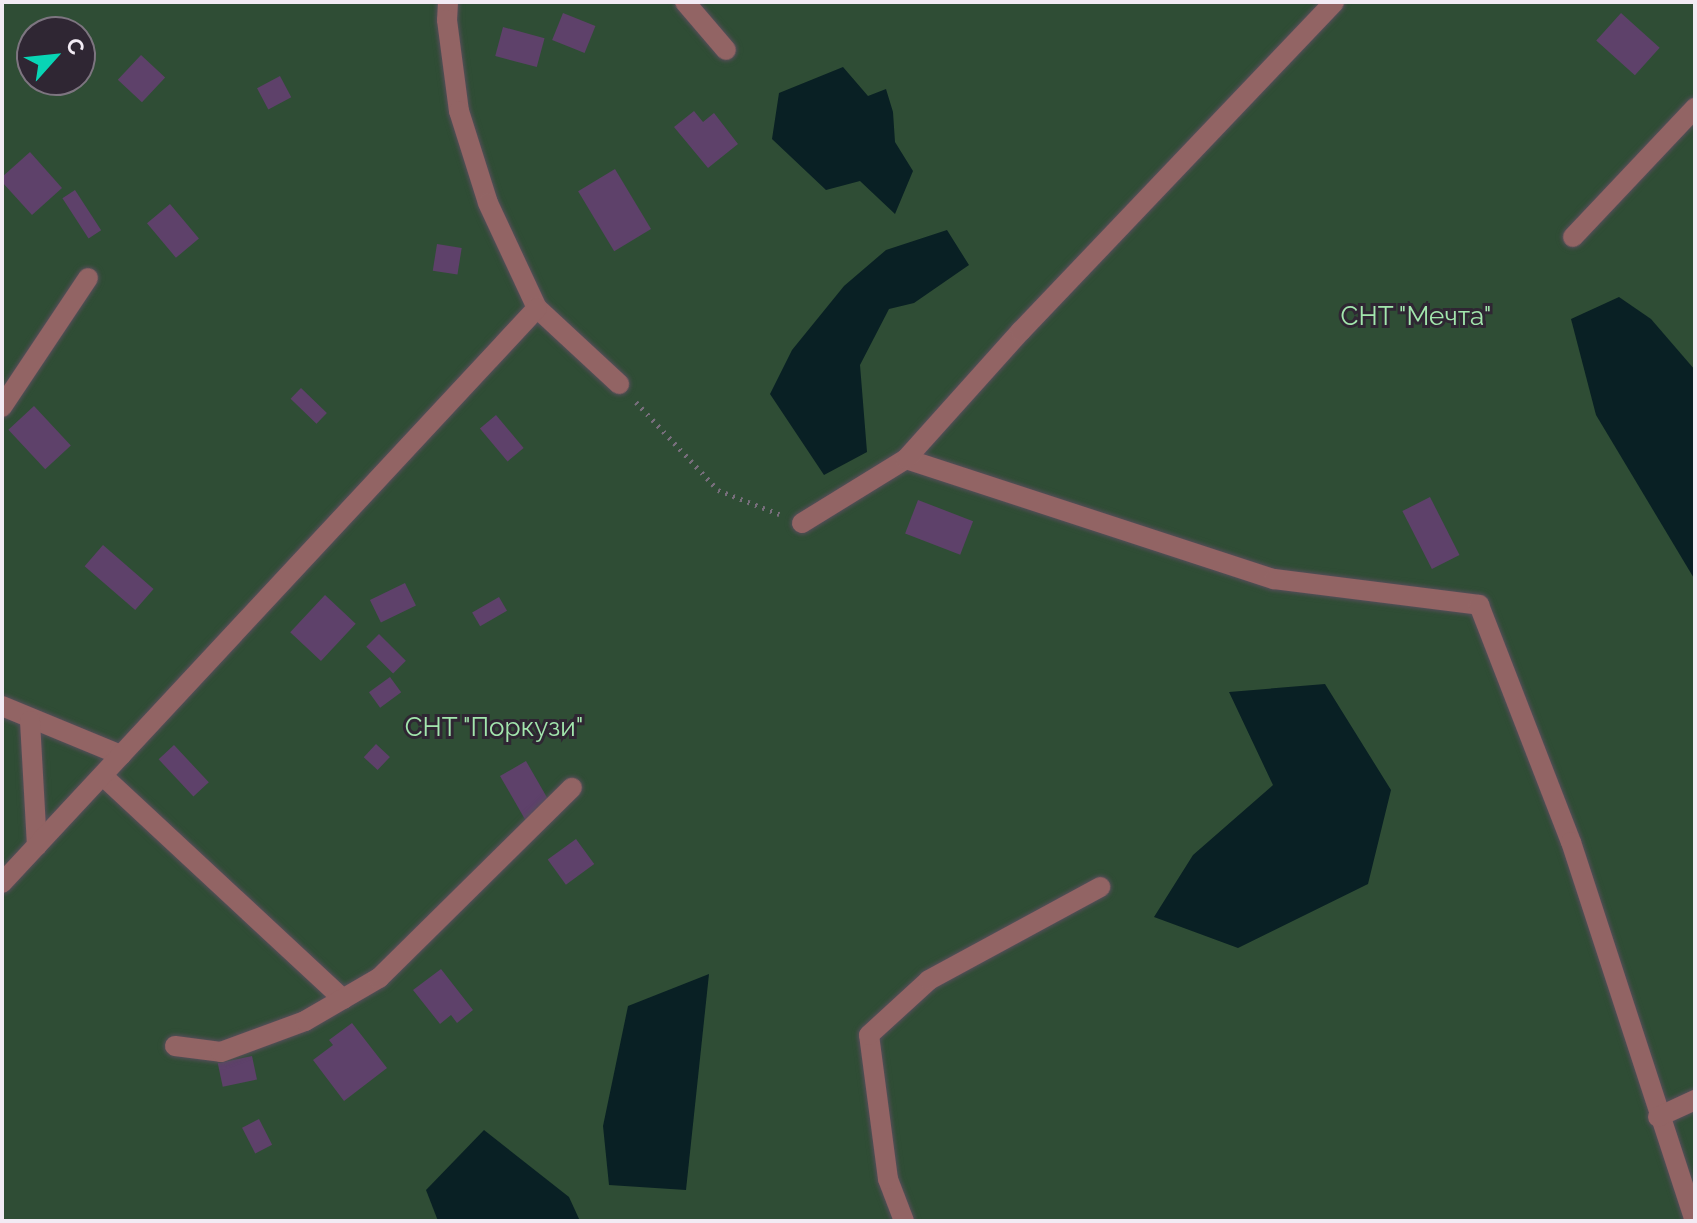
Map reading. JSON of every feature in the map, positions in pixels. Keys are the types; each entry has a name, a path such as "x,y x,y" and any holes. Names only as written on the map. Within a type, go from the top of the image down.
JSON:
{"street":[{"path":"448,2 447,20 459,111 488,203 537,308 619,384"},
{"path":"685,2 726,50"},
{"path":"802,523 906,459 1021,331 1334,2"},
{"path":"1573,237 1695,108"},
{"path":"2,407 88,278"},
{"path":"2,883 537,308"},
{"path":"906,459 1274,579 1479,605 1571,842 1658,1117 1695,1221"},
{"path":"2,706 30,721 121,755"},
{"path":"30,721 37,846"},
{"path":"103,776 343,999"},
{"path":"175,1046 221,1052 305,1021 379,978 572,788"},
{"path":"904,1221 888,1179 869,1035 929,980 1100,887"},
{"path":"1658,1117 1695,1100"}],"path":[{"path":"619,384 718,490 802,523"}],"green space":[{"name":"СНТ \"Поркузи\"","path":"2,2 1695,2 1695,1221 2,1221"}],"shaded area":[{"path":"843,67 868,96 886,89 893,112 895,142 913,171 895,214 860,181 826,190 772,139 779,93"},
{"path":"947,230 969,265 914,303 889,309 860,365 867,452 824,475 770,394 792,350 844,286 886,250"},
{"path":"1619,297 1651,319 1695,370 1695,580 1596,415 1571,319"},
{"path":"1325,684 1391,790 1368,884 1238,948 1154,917 1193,855 1273,785 1229,692"},
{"path":"709,974 686,1190 609,1185 603,1126 628,1006"},
{"path":"484,1130 569,1197 580,1221 438,1221 426,1190"}],"building":[{"path":"563,13 595,26 585,53 552,40"},
{"path":"1621,13 1660,48 1635,75 1596,40"},
{"path":"503,27 545,38 537,67 495,56"},
{"path":"141,55 165,78 142,102 118,80"},
{"path":"280,76 291,97 268,109 257,88"},
{"path":"694,111 703,122 714,113 738,144 708,168 674,127"},
{"path":"30,152 62,188 32,215 2,182 2,177"},
{"path":"615,169 651,229 614,251 578,191"},
{"path":"75,190 101,230 89,238 62,198"},
{"path":"170,204 199,238 176,258 147,223"},
{"path":"437,244 462,248 457,275 433,271"},
{"path":"301,388 327,413 316,424 291,399"},
{"path":"34,406 71,445 45,469 8,430"},
{"path":"496,415 524,448 508,461 480,428"},
{"path":"1430,497 1460,555 1432,569 1402,511"},
{"path":"918,500 973,521 960,555 905,534"},
{"path":"103,545 154,589 135,610 85,566"},
{"path":"405,583 416,605 381,623 370,600"},
{"path":"325,595 356,624 321,661 290,632"},
{"path":"499,597 507,611 480,626 472,612"},
{"path":"379,634 406,661 393,674 366,647"},
{"path":"390,677 401,692 380,708 369,692"},
{"path":"376,744 390,757 378,770 364,757"},
{"path":"174,745 209,782 193,797 159,759"},
{"path":"526,761 552,805 526,820 500,776"},
{"path":"576,839 594,864 566,885 548,860"},
{"path":"441,969 473,1010 457,1023 451,1015 440,1024 413,990"},
{"path":"352,1023 387,1068 344,1101 313,1060 333,1045 329,1040"},
{"path":"252,1056 257,1079 223,1087 218,1063"},
{"path":"259,1119 272,1145 255,1153 242,1128"}],"park label":[{"name":"СНТ \"Мечта\"","path":"1416,317"}]}
